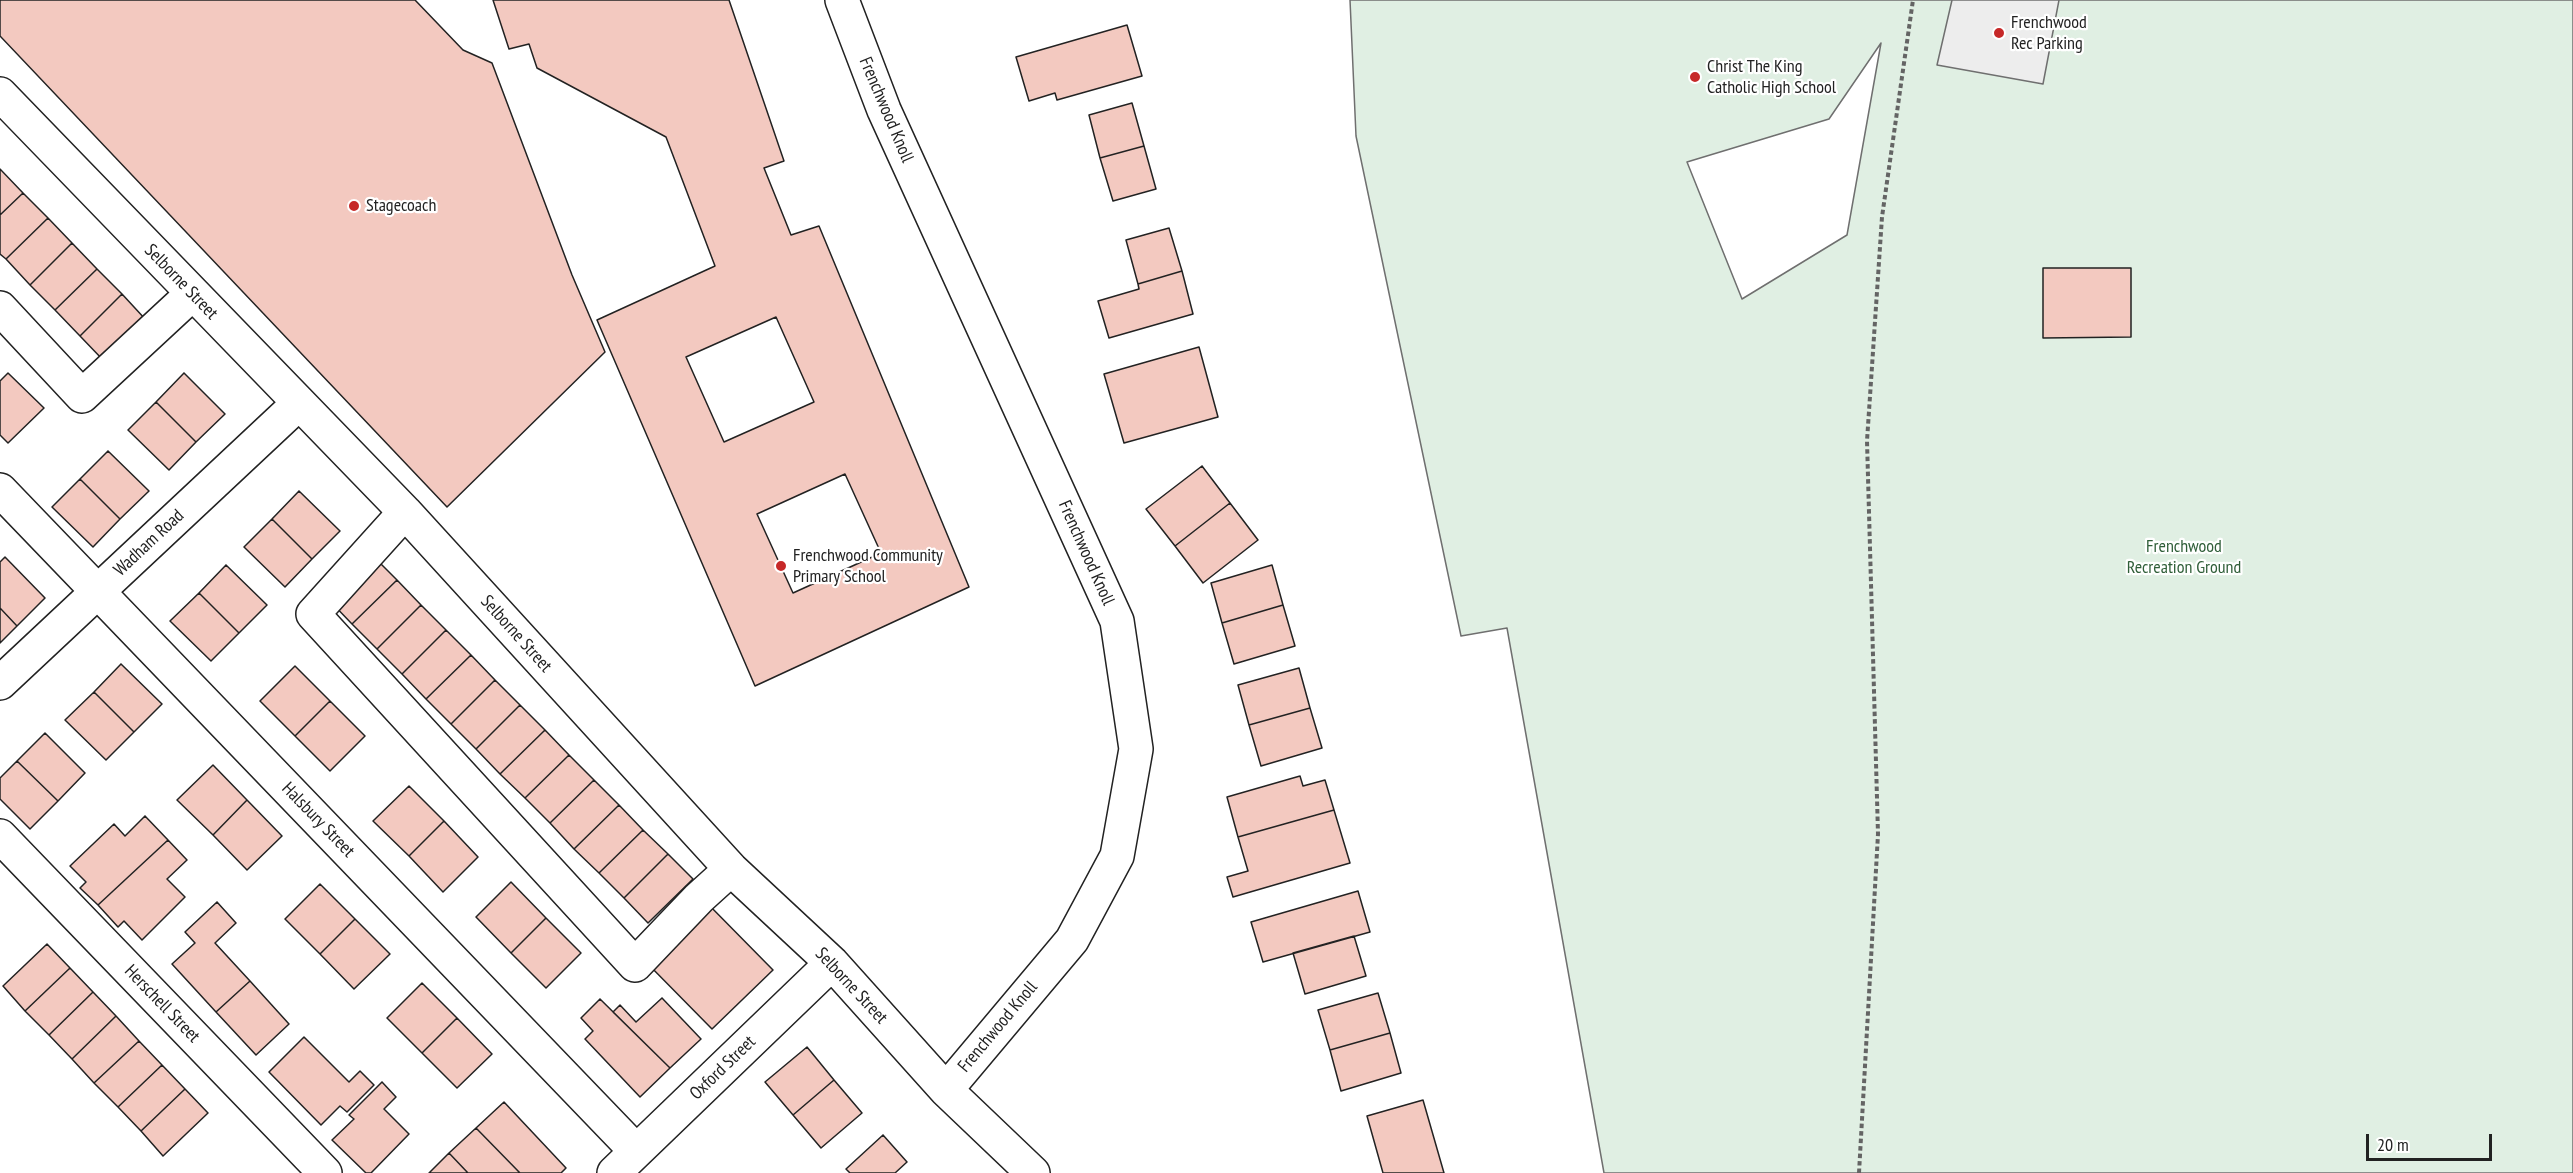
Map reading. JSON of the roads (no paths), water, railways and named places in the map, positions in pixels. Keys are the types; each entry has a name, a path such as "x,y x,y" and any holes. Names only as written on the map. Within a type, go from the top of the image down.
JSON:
{"street":[{"name":"Frenchwood Knoll","path":"842,0 884,110 1117,621 1136,749 1118,856 1072,940 946,1089"},
{"name":"Selborne Street","path":"0,94 405,512 731,869 832,963 946,1089 1033,1173"},
{"path":"0,308 82,396 192,294"},
{"name":"Wadham Road","path":"0,683 298,404"},
{"name":"Halsbury Street","path":"0,490 98,591 625,1162"},
{"path":"405,512 313,614 635,966 699,898 731,869"},
{"name":"Herschell Street","path":"0,836 325,1173"},
{"name":"Oxford Street","path":"625,1162 832,963"}],"place":[{"name":"Frenchwood Rec Parking","path":"1999,33"},
{"name":"Christ The King Catholic High School","path":"1695,77"},
{"name":"Stagecoach","path":"354,206"},
{"name":"Frenchwood Community Primary School","path":"781,566"}],"park label":[{"name":"Frenchwood Recreation Ground","path":"2184,557"}]}
